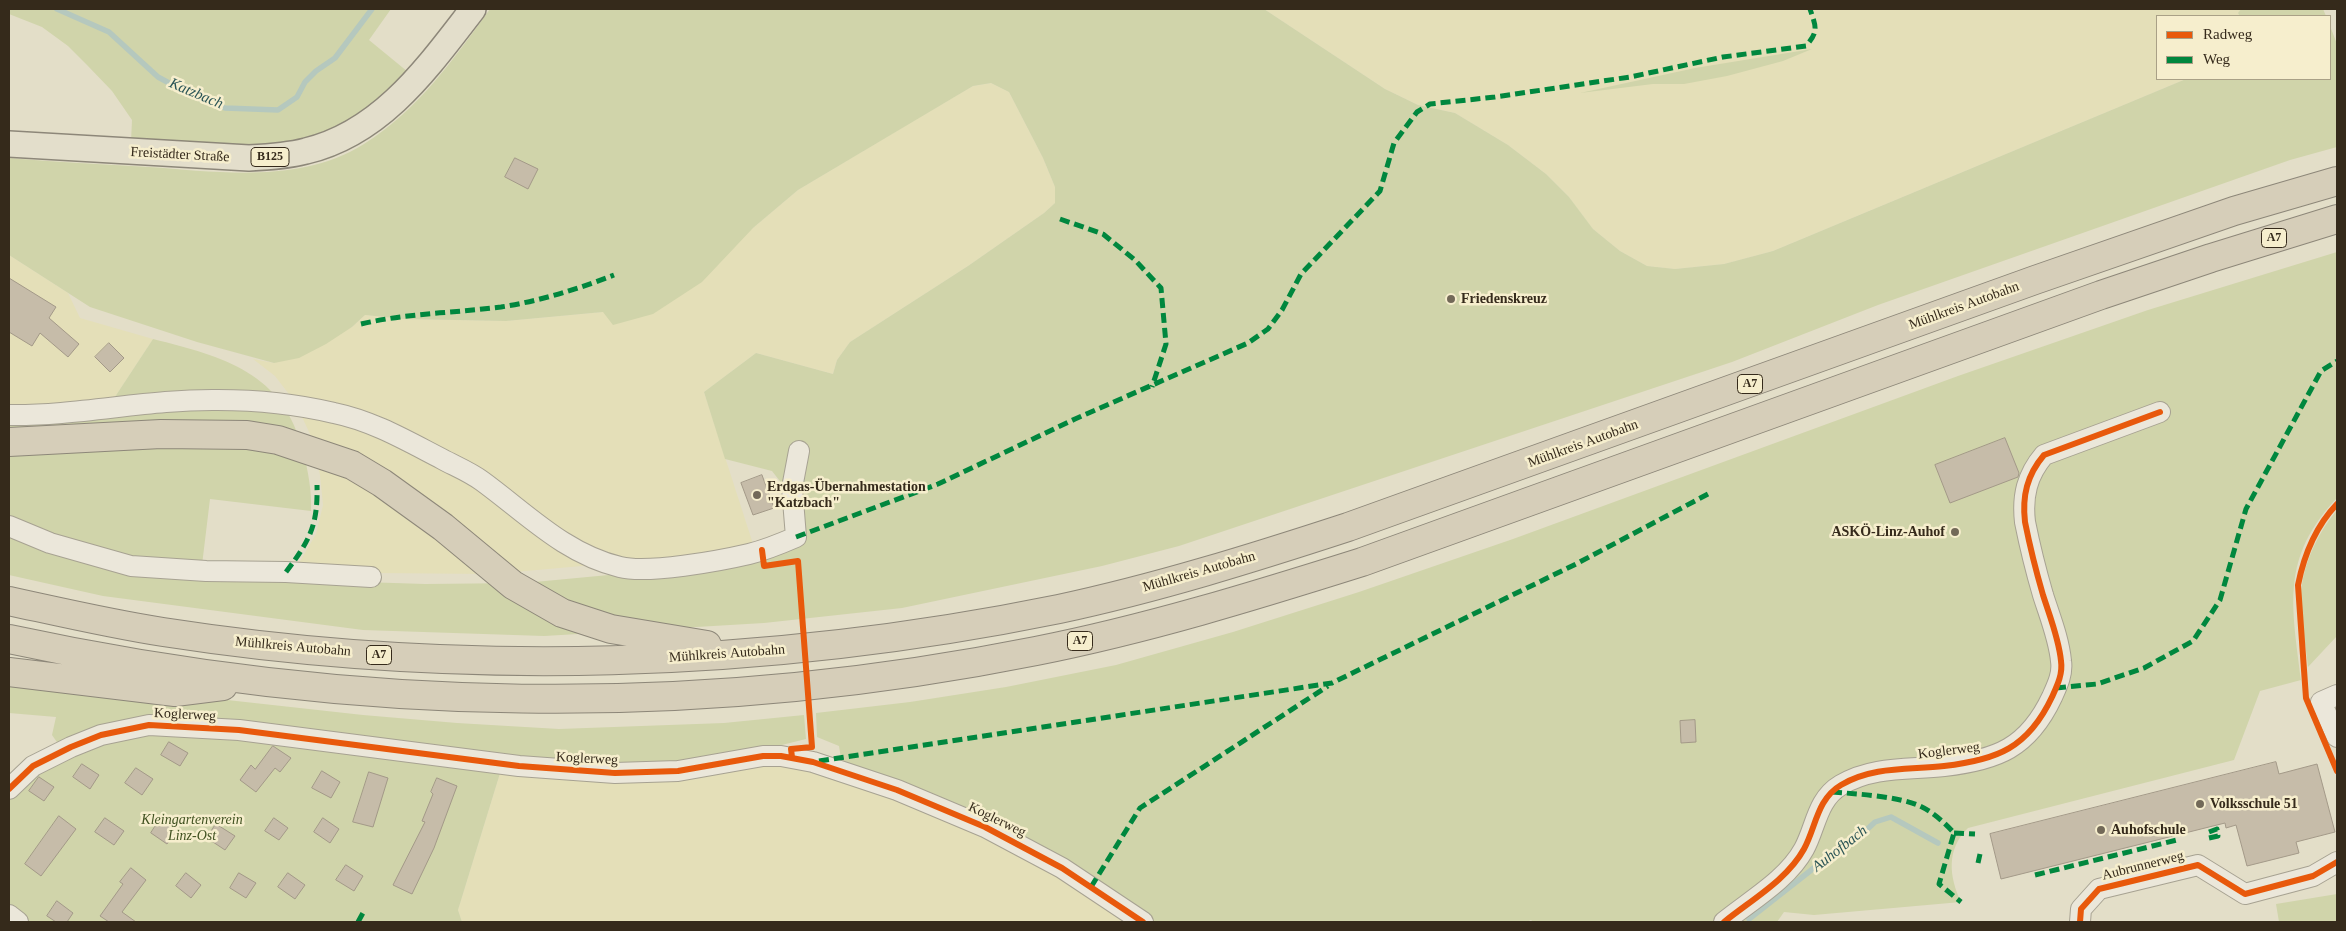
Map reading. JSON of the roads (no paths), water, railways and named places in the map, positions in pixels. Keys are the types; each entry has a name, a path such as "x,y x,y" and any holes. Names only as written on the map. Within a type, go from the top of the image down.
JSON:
{"highway":[{"name":"Mühlkreis Autobahn","path":"9,601 161,632 247,644 472,661 598,661 753,653 914,634 1030,614 1104,599 1234,564 1348,527 2234,211 2337,181"},
{"name":"A7","path":"9,639 76,654 261,682 361,692 484,699 608,700 717,694 828,684 938,669 1048,648 1199,612 1362,562 2101,295 2211,258 2337,219"},
{"path":"9,442 161,434 247,435 278,440 352,465 443,526 513,585 562,613 612,629 753,653"},
{"path":"9,672 176,692 261,682"}],"main road":[{"name":"Freistädter Straße","path":"9,144 249,158 285,156 308,151 361,128 389,108 415,81 473,9"}],"street":[{"name":"Freistädter Straße","path":"455,31 465,9"},
{"path":"9,415 75,413 216,400 298,405 337,413 371,424 405,439 480,480 550,533 580,552 622,568 642,569 668,567 748,554 796,537 792,488 799,451"},
{"name":"Koglerweg","path":"1724,922 1787,872 1809,840 1824,801 1839,786 1864,774 1882,770 1944,766 1988,758 2009,750 2031,731 2041,717 2056,688 2062,663 2025,522 2023,508 2028,479 2033,468 2044,455 2160,412"},
{"path":"9,526 65,548 132,566 206,571 286,572 371,577"},
{"path":"2337,695 2322,702 2337,737"},
{"name":"Koglerweg","path":"9,789 33,766 71,747 101,735 149,725 239,730 528,767 615,773 678,771 763,756 781,756 813,762 896,790 985,827 1062,868 1143,922"},
{"name":"Aubrunnerweg","path":"2080,922 2081,909 2099,889 2198,865 2244,894 2313,876 2337,862"},
{"path":"9,915 18,922"}],"waterway":[{"name":"Katzbach","path":"57,9 109,32 158,77 195,97 225,108 278,110 297,97 305,82 316,71 335,58 372,9"},
{"name":"Auhofbach","path":"1749,919 1838,849 1859,837 1875,822 1891,817 1938,843"}],"place":[{"name":"Friedenskreuz","path":"1451,299"},
{"name":"Erdgas-Übernahmestation \"Katzbach\"","path":"757,495"},
{"name":"ASKÖ-Linz-Auhof","path":"1955,532"},
{"name":"Volksschule 51","path":"2200,804"},
{"name":"Auhofschule","path":"2101,830"}],"park label":[{"name":"Kleingartenverein Linz-Ost","path":"192,828"}]}
